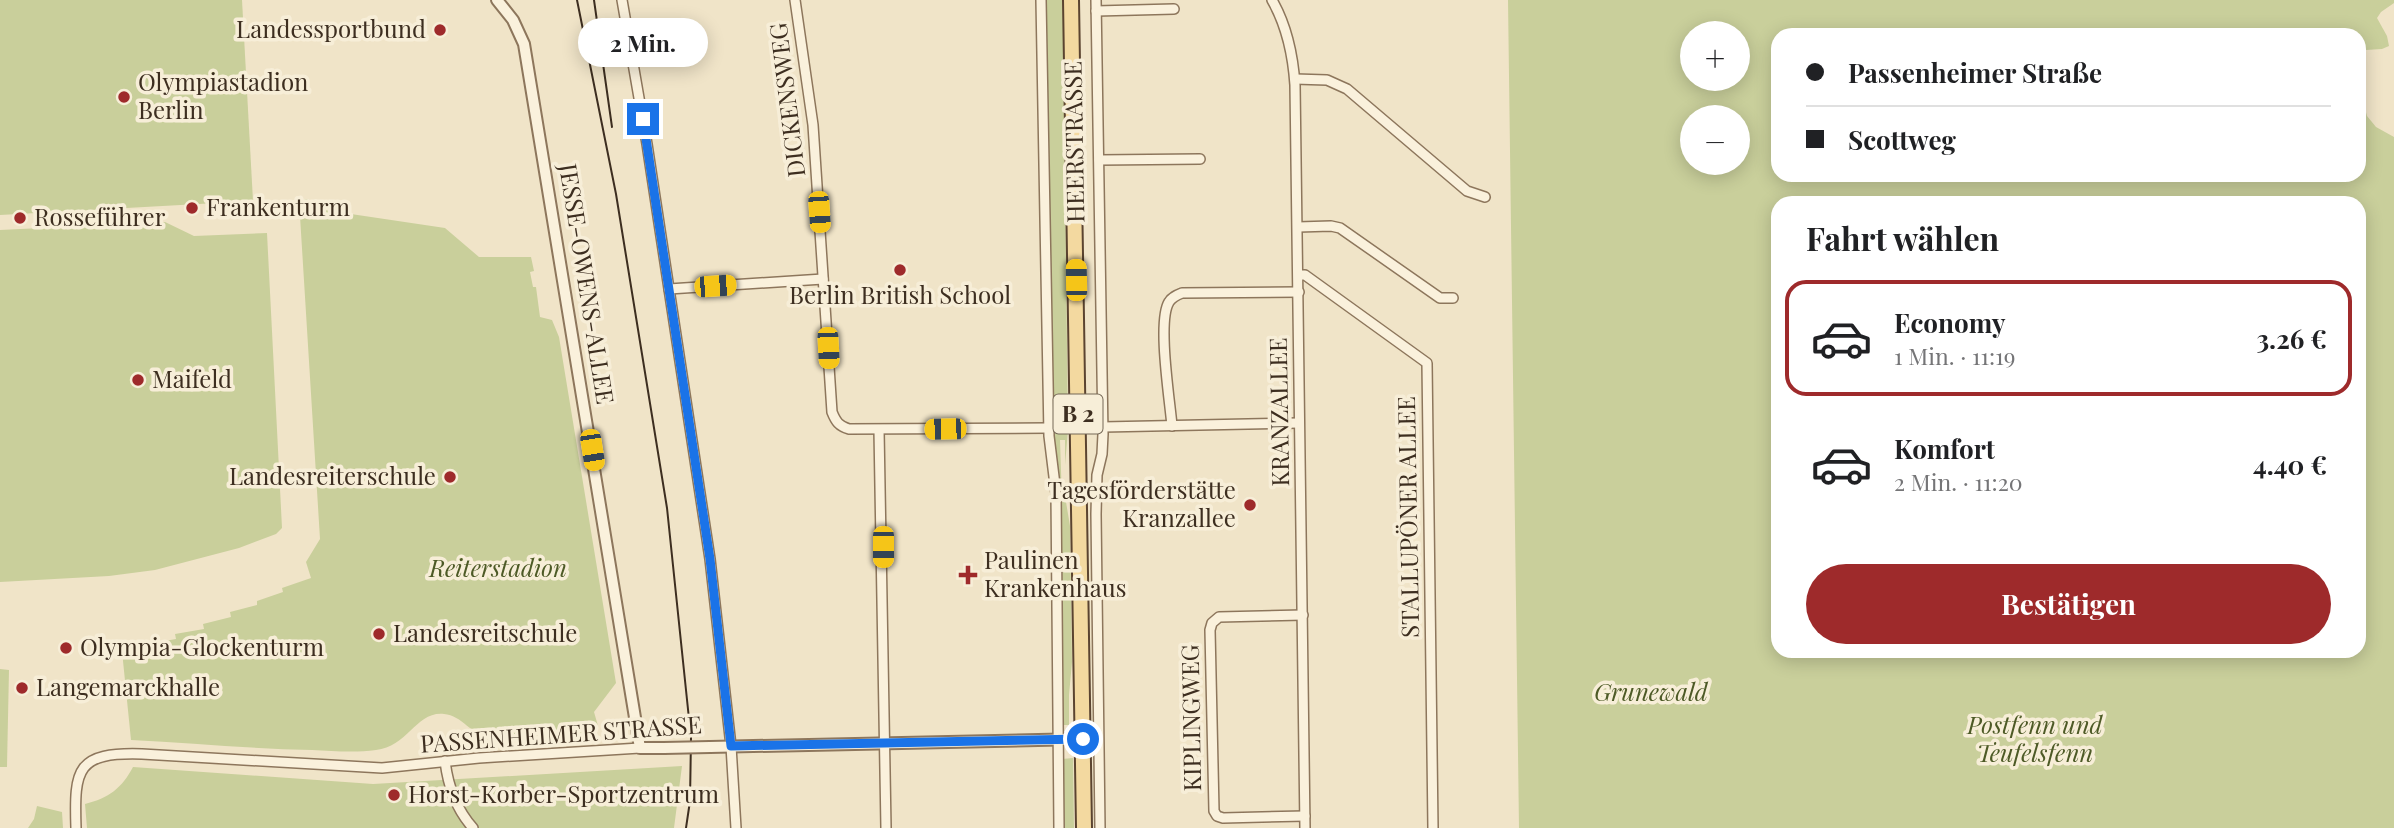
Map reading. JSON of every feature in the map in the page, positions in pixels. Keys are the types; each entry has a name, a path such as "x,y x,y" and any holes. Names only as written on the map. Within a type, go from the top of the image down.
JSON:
{"main road":[{"name":"HEERSTRASSE","path":"1071,0 1084,828"}],"street":[{"name":"JESSE-OWENS-ALLEE","path":"497,0 513,20 524,44 639,748"},
{"path":"622,0 670,289 710,559 731,746 736,828"},
{"name":"DICKENSWEG","path":"795,0 813,125 832,412 835,421 841,426 849,429 879,430"},
{"name":"HEERSTRASSE","path":"1041,0 1048,428 1049,454 1056,493 1059,828"},
{"name":"HEERSTRASSE","path":"1096,0 1103,427 1096,513 1100,828"},
{"name":"KRANZALLEE","path":"1272,0 1289,43 1294,79 1305,828"},
{"path":"1096,11 1174,9"},
{"path":"1294,79 1328,80 1347,89 1466,191 1485,197"},
{"path":"1099,159 1200,159"},
{"path":"1298,226 1340,228 1440,298 1453,298"},
{"name":"STALLUPÖNER ALLEE","path":"1298,275 1306,275 1427,363 1433,828"},
{"path":"670,289 823,279"},
{"path":"1172,426 1164,335 1169,301 1182,293 1299,292"},
{"path":"1103,427 1299,423"},
{"path":"886,828 879,430 1048,428"},
{"name":"KIPLINGWEG","path":"1303,615 1219,617 1212,623 1210,633 1214,811 1217,816 1223,818 1305,816"},
{"name":"PASSENHEIMER STRASSE","path":"76,828 75,786 87,764 94,758 117,753 358,768 639,748 1083,739"},
{"path":"445,761 451,793 473,828"}],"green space":[{"name":"Olympiastadion Berlin","path":"0,0 242,0 253,201 0,215"},
{"path":"1046,0 1063,0 1068,430 1065,465 1065,440 1060,440 1062,501 1066,502 1070,526 1072,662 1069,725 1062,725 1051,440"},
{"name":"Grunewald","path":"1508,0 2394,0 2377,18 2387,36 2389,46 2366,50 2366,28 1771,28 1771,182 2366,182 2366,112 2376,127 2394,137 2394,828 1519,828"},
{"name":"Landesreiterschule","path":"309,199 324,210 445,228 479,257 531,257 534,271 530,272 533,287 536,287 540,317 552,320 559,337 616,683 594,712 598,726 580,733 490,738 478,734 450,715 434,715 387,747 344,752 131,740 122,651 147,648 147,644 176,639 175,634 204,629 203,624 231,617 230,612 257,605 257,601 283,592 282,588 311,578 306,562 320,539 299,200"},
{"name":"Maifeld","path":"165,222 194,236 267,233 282,528 276,534 239,548 155,570 109,576 0,582 0,230"},
{"path":"0,669 9,670 7,767 0,767"},
{"path":"1073,758 1074,828 1063,828 1062,759"},
{"name":"Horst-Korber-Sportzentrum","path":"682,766 674,828 87,828 85,804 114,791 133,767 373,784"},
{"path":"37,806 62,812 63,828 28,828 34,819"}],"tram line":[{"path":"577,0 616,194 667,508 691,738 690,801 686,828"},
{"path":"594,0 612,127"}],"place":[{"name":"Landessportbund","path":"440,30"},
{"name":"Olympiastadion Berlin","path":"124,97"},
{"name":"Frankenturm","path":"192,208"},
{"name":"Rosseführer","path":"20,218"},
{"name":"Berlin British School","path":"900,270"},
{"name":"Maifeld","path":"138,380"},
{"name":"Landesreiterschule","path":"450,477"},
{"name":"Tagesförderstätte Kranzallee","path":"1250,505"},
{"name":"Paulinen Krankenhaus","path":"968,575"},
{"name":"Landesreitschule","path":"379,634"},
{"name":"Olympia-Glockenturm","path":"66,648"},
{"name":"Langemarckhalle","path":"22,688"},
{"name":"Horst-Korber-Sportzentrum","path":"394,795"}],"route":[{"path":"643,119 710,559 731,746 1083,739"}],"park label":[{"name":"Reiterstadion","path":"498,569"},
{"name":"Postfenn und Teufelsfenn","path":"2035,740"}]}
